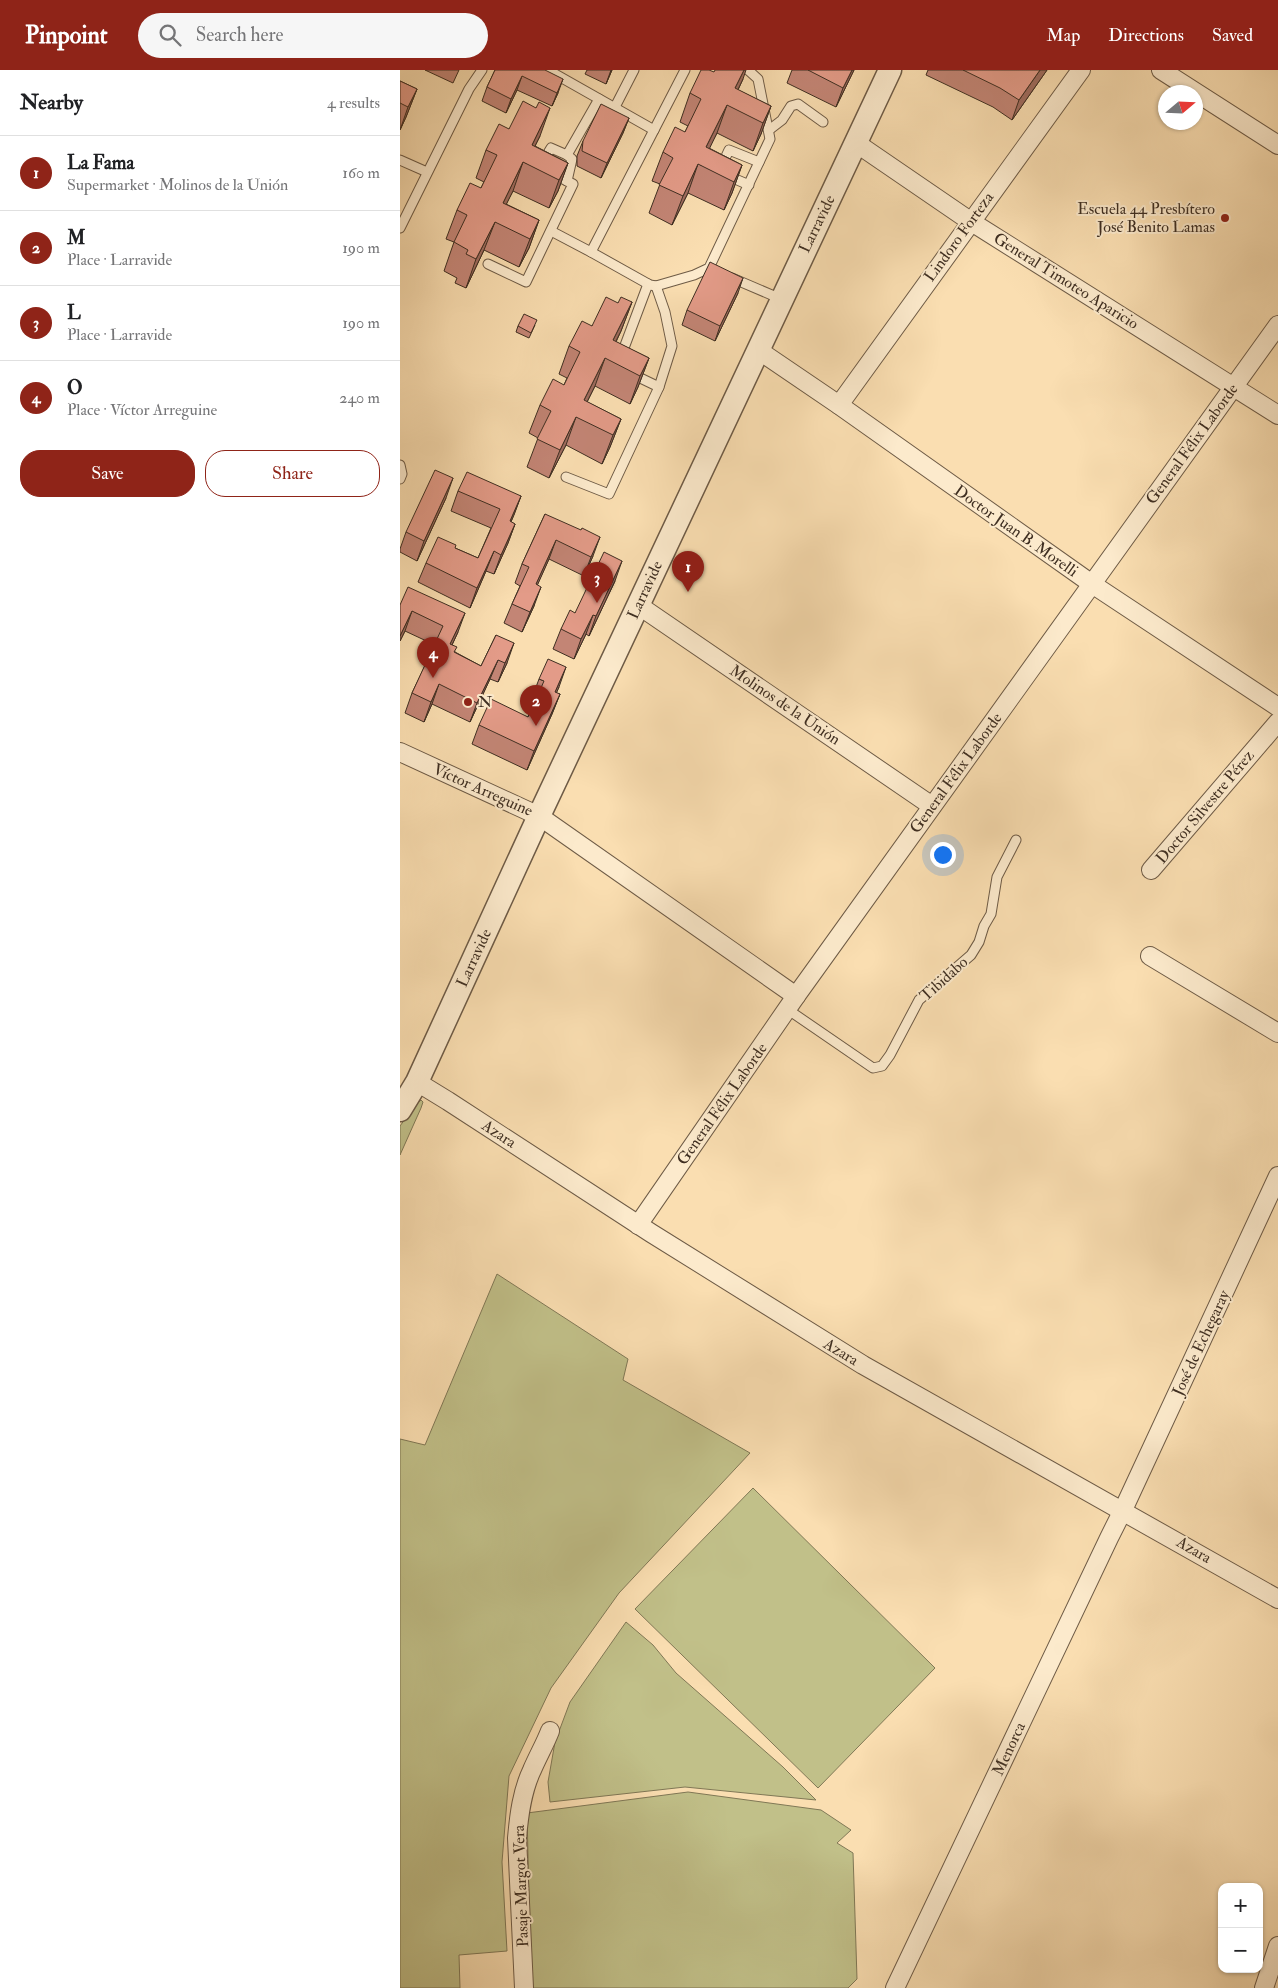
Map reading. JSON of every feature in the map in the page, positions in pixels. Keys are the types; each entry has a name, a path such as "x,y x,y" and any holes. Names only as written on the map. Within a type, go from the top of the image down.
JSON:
{"street":[{"name":"Larravide","path":"400,1110 417,1082 781,299 890,70"},
{"name":"Lindoro Forteza","path":"839,405 970,221 1081,70"},
{"path":"1161,70 1278,145"},
{"name":"General Timoteo Aparicio","path":"856,143 970,221 1278,415"},
{"name":"General Félix Laborde","path":"638,1225 791,1003 1278,325"},
{"name":"Doctor Juan B. Morelli","path":"758,350 1092,584 1278,707"},
{"name":"Molinos de la Unión","path":"638,605 932,806"},
{"name":"Doctor Silvestre Pérez","path":"1151,870 1278,722"},
{"name":"Víctor Arreguine","path":"400,752 540,816"},
{"name":"Tibidabo","path":"540,816 791,1003"},
{"path":"1150,956 1278,1033"},
{"name":"Azara","path":"417,1082 638,1225 863,1365 1278,1599"},
{"name":"José de Echegaray","path":"1123,1510 1278,1176"},
{"name":"Menorca","path":"895,1988 1123,1510"},
{"name":"Pasaje Margot Vera","path":"524,1988 517,1838 518,1820 532,1770 550,1731"},
{"path":"1264,1988 1278,1946"}],"lane":[{"path":"400,228 469,89 482,70"},
{"path":"548,70 654,130"},
{"path":"614,107 634,70"},
{"path":"590,252 685,70"},
{"path":"717,272 749,185 770,138 758,79 748,70"},
{"path":"567,155 599,99"},
{"path":"769,130 782,120 791,106 798,104 824,122"},
{"path":"488,264 526,282 573,184 540,168 551,148 572,159 567,181"},
{"path":"749,185 719,172 729,150 759,162"},
{"path":"400,160 427,172"},
{"path":"551,232 652,285 665,312 672,346 659,387 609,494 566,476"},
{"path":"652,285 694,275 717,272 781,299"},
{"path":"652,285 620,366 659,387"},
{"path":"400,465 402,474 400,479"},
{"name":"Tibidabo","path":"791,1003 873,1068 882,1066 890,1055 919,1000 971,955 979,942 984,926 991,914 997,877 1016,840"}],"shaded area":[{"path":"421,1100 423,1102 421,1108 400,1155 400,1126 415,1105"},
{"path":"497,1274 628,1359 623,1380 750,1453 619,1593 551,1688 509,1776 502,1862 507,1951 459,1955 460,1988 400,1988 400,1439 425,1445"},
{"path":"753,1488 935,1668 818,1788 635,1609"},
{"path":"626,1622 653,1645 676,1673 783,1767 816,1800 685,1787 550,1802 548,1782 555,1742 570,1702"},
{"path":"688,1792 821,1810 851,1830 837,1843 853,1853 857,1979 848,1988 531,1988 527,1813"}],"building":[{"path":"495,70 545,70 563,79 557,93 522,76 511,99 487,87"},
{"path":"701,70 714,72 715,70 744,70 735,88 771,106 763,123 727,105 706,147 742,165 734,182 698,164 683,196 659,185 673,158 663,152 675,127 685,132 701,99 690,93"},
{"path":"808,70 852,70 843,88"},
{"path":"963,70 1040,70 1019,100 1000,88"},
{"path":"400,81 417,89 408,107 400,103"},
{"path":"523,101 536,108 539,102 550,108 532,145 568,163 559,180 523,162 503,203 539,220 530,239 495,222 476,259 466,254 468,250 454,242 467,215 457,210 470,183 481,188 497,155 486,150 499,124 509,129"},
{"path":"601,104 629,118 607,163 582,151 583,141"},
{"path":"710,262 743,278 720,326 687,310"},
{"path":"606,297 618,303 621,297 632,302 613,340 649,358 640,376 605,358 584,400 621,419 613,435 576,417 560,450 537,439 551,411 540,405 553,379 564,385 580,352 569,346 582,321 592,326"},
{"path":"524,314 537,320 531,333 518,326"},
{"path":"435,470 453,478 424,541 406,532"},
{"path":"467,472 521,496 510,521 515,524 501,555 494,551 477,588 426,563 438,537 456,545 455,548 478,558 500,509 458,491"},
{"path":"545,514 600,537 591,557 556,540 536,584 541,587 530,612 512,604 529,567 522,564"},
{"path":"604,552 622,561 596,616 593,615 581,639 561,629 570,610 575,613"},
{"path":"408,587 465,613 450,644 457,647 454,652 481,666 496,635 514,643 505,663 498,660 477,703 439,684 431,702 412,693 443,626 412,611 400,636 400,605"},
{"path":"548,659 566,667 555,692 560,694 534,751 479,725 491,699 528,717 544,681 539,679"}],"place":[{"name":"Escuela 44 Presbítero José Benito Lamas","path":"1225,218"},
{"name":"La Fama","path":"688,592"},
{"name":"L","path":"597,603"},
{"name":"O","path":"433,678"},
{"name":"N","path":"468,702"},
{"name":"M","path":"536,726"}]}
